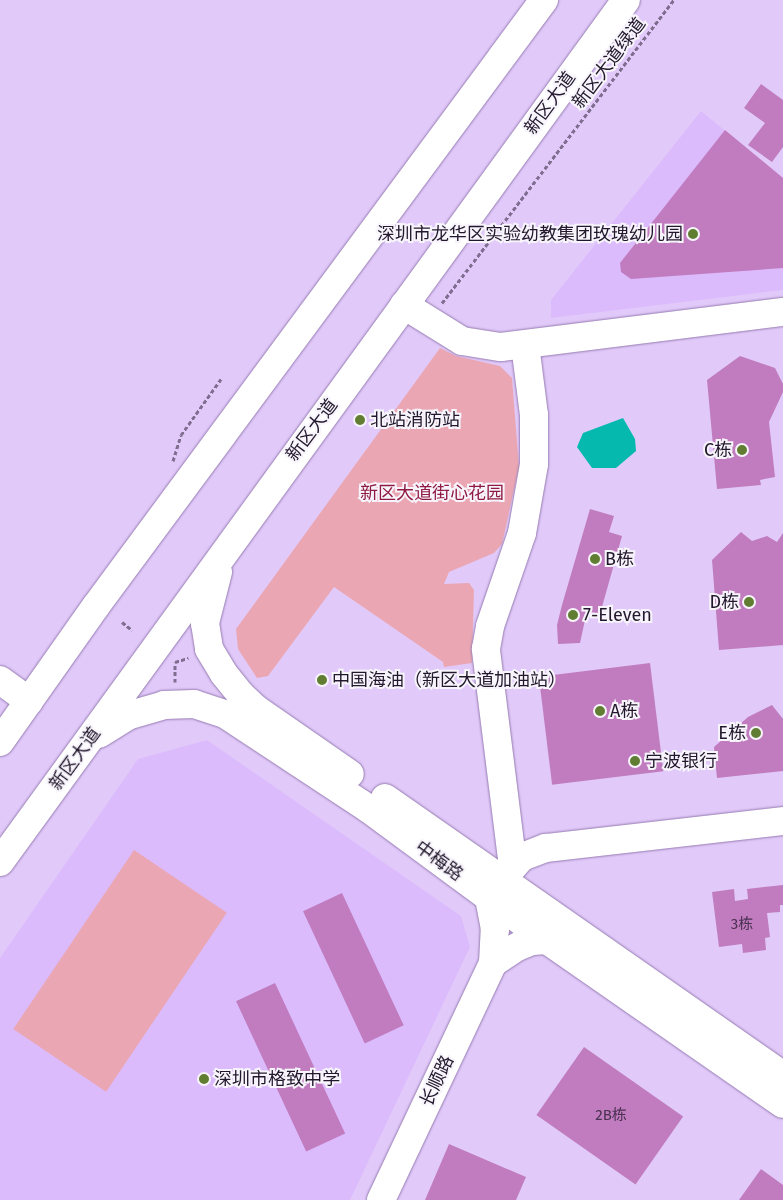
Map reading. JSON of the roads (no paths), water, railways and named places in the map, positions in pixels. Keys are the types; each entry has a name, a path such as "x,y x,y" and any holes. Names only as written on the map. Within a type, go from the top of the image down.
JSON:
{"main road":[{"path":"0,742 96,606 544,0"},
{"name":"新区大道","path":"0,862 626,0"},
{"path":"404,305 462,341 501,347 783,312"},
{"path":"493,963 501,881 486,649 490,626 522,533 534,464 534,415 525,345"},
{"name":"中梅路","path":"224,552 210,595 205,623 209,649 233,686 256,709 783,1076"},
{"path":"0,680 29,701"},
{"name":"中梅路","path":"79,752 101,733 147,708 176,703 194,704 241,723 369,809 501,881 547,940 783,1104"},
{"path":"501,881 522,857 546,848 783,821"},
{"path":"493,963 517,947 532,941 547,940"},
{"name":"长顺路","path":"381,1200 493,963"}],"place":[{"name":"深圳市龙华区实验幼教集团玫瑰幼儿园","path":"693,234"},
{"name":"北站消防站","path":"360,420"},
{"name":"C栋","path":"742,450"},
{"name":"B栋","path":"595,559"},
{"name":"D栋","path":"749,602"},
{"name":"7-Eleven","path":"573,615"},
{"name":"中国海油（新区大道加油站）","path":"322,680"},
{"name":"A栋","path":"600,711"},
{"name":"E栋","path":"756,733"},
{"name":"宁波银行","path":"635,761"},
{"name":"深圳市格致中学","path":"204,1079"}],"park label":[{"name":"新区大道街心花园","path":"432,493"}]}
